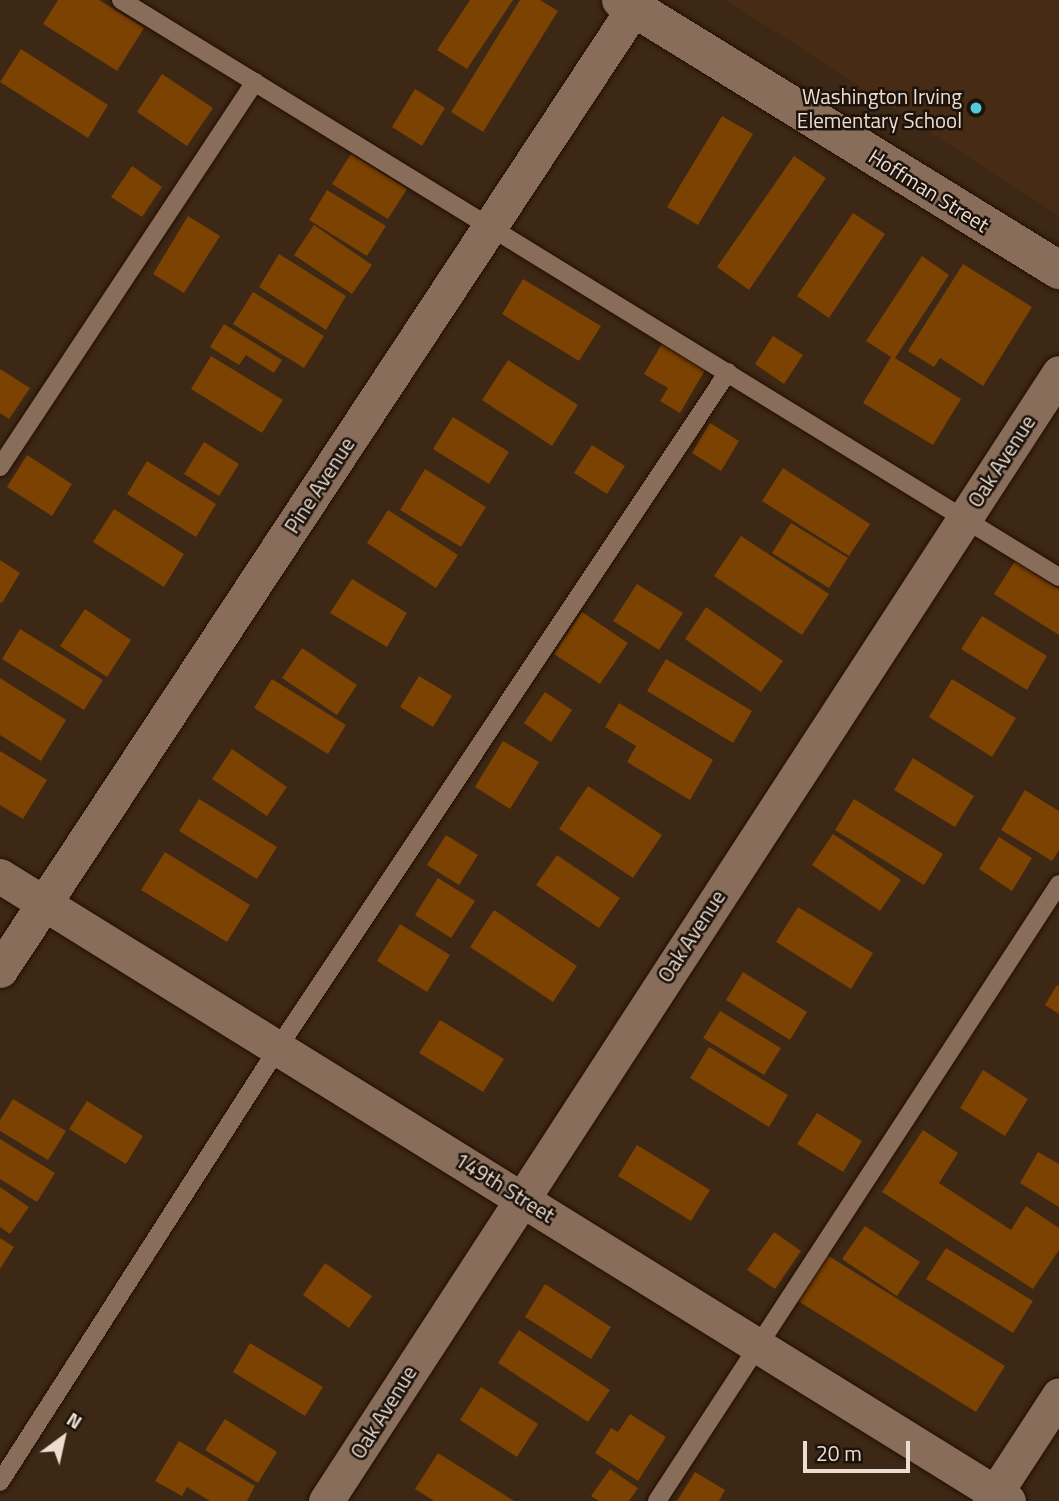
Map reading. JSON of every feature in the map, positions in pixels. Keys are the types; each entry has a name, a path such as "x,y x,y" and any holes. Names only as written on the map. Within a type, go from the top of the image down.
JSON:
{"street":[{"name":"Pine Avenue","path":"0,970 490,226 631,3"},
{"name":"Hoffman Street","path":"631,3 1059,270"},
{"name":"Oak Avenue","path":"326,1501 520,1196 1059,373"},
{"name":"149th Street","path":"0,876 520,1196 998,1498"},
{"path":"998,1498 1059,1395"}],"lane":[{"path":"121,0 1059,577"},
{"path":"0,467 254,82"},
{"path":"0,1482 278,1048 728,372"},
{"path":"657,1501 1059,884"}],"shaded area":[{"name":"Washington Irving Elementary School","path":"726,0 1059,0 1059,216"}],"building":[{"path":"58,0 99,0 144,28 117,71 43,24"},
{"path":"470,0 513,0 467,69 437,50"},
{"path":"520,0 540,0 558,11 483,132 451,112"},
{"path":"21,49 108,105 88,138 0,82"},
{"path":"162,74 213,108 187,146 137,112"},
{"path":"415,89 445,108 422,146 392,127"},
{"path":"722,116 753,134 698,225 667,207"},
{"path":"351,154 407,189 388,219 332,184"},
{"path":"794,156 826,178 749,290 717,267"},
{"path":"132,166 162,187 142,217 111,197"},
{"path":"327,190 386,226 367,256 309,220"},
{"path":"853,213 885,234 829,318 797,296"},
{"path":"188,216 220,236 184,293 153,274"},
{"path":"314,225 372,265 352,294 294,255"},
{"path":"279,254 346,296 326,330 259,287"},
{"path":"922,256 949,275 895,358 961,399 933,445 863,403 891,357 866,341"},
{"path":"963,264 1032,307 983,386 940,358 934,367 908,351"},
{"path":"523,279 601,326 579,361 502,314"},
{"path":"253,292 324,336 304,368 233,324"},
{"path":"224,324 282,360 274,373 246,355 239,365 210,347"},
{"path":"773,336 803,355 784,384 755,364"},
{"path":"662,344 705,370 680,413 660,401 668,388 644,374"},
{"path":"211,356 283,400 262,433 191,389"},
{"path":"508,360 578,405 552,446 482,400"},
{"path":"0,369 30,388 9,419 0,413"},
{"path":"453,417 509,452 489,484 433,449"},
{"path":"710,423 739,441 721,471 692,453"},
{"path":"204,442 239,464 219,496 184,474"},
{"path":"592,445 625,466 607,494 574,473"},
{"path":"27,455 72,484 52,516 7,487"},
{"path":"147,461 216,504 196,537 127,494"},
{"path":"783,468 870,524 849,556 762,501"},
{"path":"425,469 486,507 461,547 400,510"},
{"path":"114,509 184,554 164,587 93,542"},
{"path":"388,510 458,555 436,588 367,543"},
{"path":"791,523 848,558 829,588 772,553"},
{"path":"741,536 829,594 802,635 714,576"},
{"path":"0,560 20,573 2,603 0,602"},
{"path":"1015,561 1059,589 1059,635 994,594"},
{"path":"352,579 407,613 387,647 330,613"},
{"path":"637,584 683,613 659,650 613,621"},
{"path":"706,607 783,661 761,692 685,639"},
{"path":"85,609 131,640 107,677 60,646"},
{"path":"582,612 628,643 600,684 554,654"},
{"path":"982,616 1047,656 1027,690 961,649"},
{"path":"20,629 103,680 84,710 2,659"},
{"path":"302,648 357,685 337,715 282,678"},
{"path":"666,659 752,711 733,743 647,691"},
{"path":"419,676 452,696 433,727 400,707"},
{"path":"0,678 66,720 41,761 0,735"},
{"path":"272,679 346,725 328,754 254,708"},
{"path":"952,679 1016,718 992,757 929,717"},
{"path":"545,692 572,710 551,742 524,723"},
{"path":"619,703 713,760 690,800 627,762 636,746 605,727"},
{"path":"503,741 539,762 510,809 475,787"},
{"path":"232,749 287,787 267,816 212,779"},
{"path":"0,751 47,780 23,819 0,805"},
{"path":"913,758 974,796 955,827 894,790"},
{"path":"588,786 662,835 633,878 559,829"},
{"path":"1025,790 1059,811 1059,850 1052,861 1001,830"},
{"path":"199,799 277,847 257,879 179,831"},
{"path":"854,799 943,854 924,885 835,830"},
{"path":"833,834 901,880 880,911 812,865"},
{"path":"446,835 478,855 459,885 427,865"},
{"path":"999,837 1032,858 1012,891 979,869"},
{"path":"165,852 250,905 227,942 141,890"},
{"path":"557,855 620,898 599,928 536,885"},
{"path":"438,878 475,901 451,938 415,915"},
{"path":"798,907 873,953 851,989 776,942"},
{"path":"494,910 577,966 553,1002 470,947"},
{"path":"400,924 450,955 427,992 377,961"},
{"path":"743,972 807,1012 790,1040 726,1000"},
{"path":"1057,985 1059,986 1059,1014 1045,1005"},
{"path":"720,1011 781,1048 764,1075 703,1038"},
{"path":"440,1020 504,1059 483,1092 419,1053"},
{"path":"709,1047 788,1095 769,1127 690,1078"},
{"path":"983,1070 1028,1099 1005,1136 960,1108"},
{"path":"13,1099 66,1131 48,1160 0,1131 0,1120"},
{"path":"87,1101 143,1136 126,1164 69,1129"},
{"path":"817,1113 862,1141 843,1172 797,1144"},
{"path":"923,1130 958,1153 939,1183 1011,1230 1026,1206 1059,1228 1059,1250 1033,1289 882,1192"},
{"path":"0,1139 55,1173 37,1202 0,1179"},
{"path":"637,1145 710,1190 691,1221 618,1176"},
{"path":"1038,1152 1059,1164 1059,1207 1020,1183"},
{"path":"0,1187 29,1207 10,1234 0,1227"},
{"path":"865,1226 920,1262 897,1296 842,1259"},
{"path":"774,1232 801,1251 775,1289 747,1270"},
{"path":"0,1238 14,1247 0,1269"},
{"path":"946,1248 1033,1301 1013,1333 926,1279"},
{"path":"827,1255 1005,1366 976,1412 798,1301"},
{"path":"325,1263 372,1296 349,1328 303,1295"},
{"path":"545,1284 611,1327 591,1359 525,1317"},
{"path":"519,1330 610,1390 588,1422 498,1363"},
{"path":"250,1343 323,1387 305,1416 233,1372"},
{"path":"481,1387 538,1424 517,1457 460,1420"},
{"path":"630,1414 666,1437 638,1481 595,1453 611,1428 618,1432"},
{"path":"225,1419 277,1452 258,1483 205,1450"},
{"path":"179,1441 255,1486 247,1501 210,1501 187,1487 182,1496 155,1481"},
{"path":"438,1453 514,1501 434,1501 415,1489"},
{"path":"610,1469 638,1488 629,1501 599,1501 591,1496"},
{"path":"695,1472 725,1490 719,1501 677,1501"}],"place":[{"name":"Washington Irving Elementary School","path":"976,108"}]}
